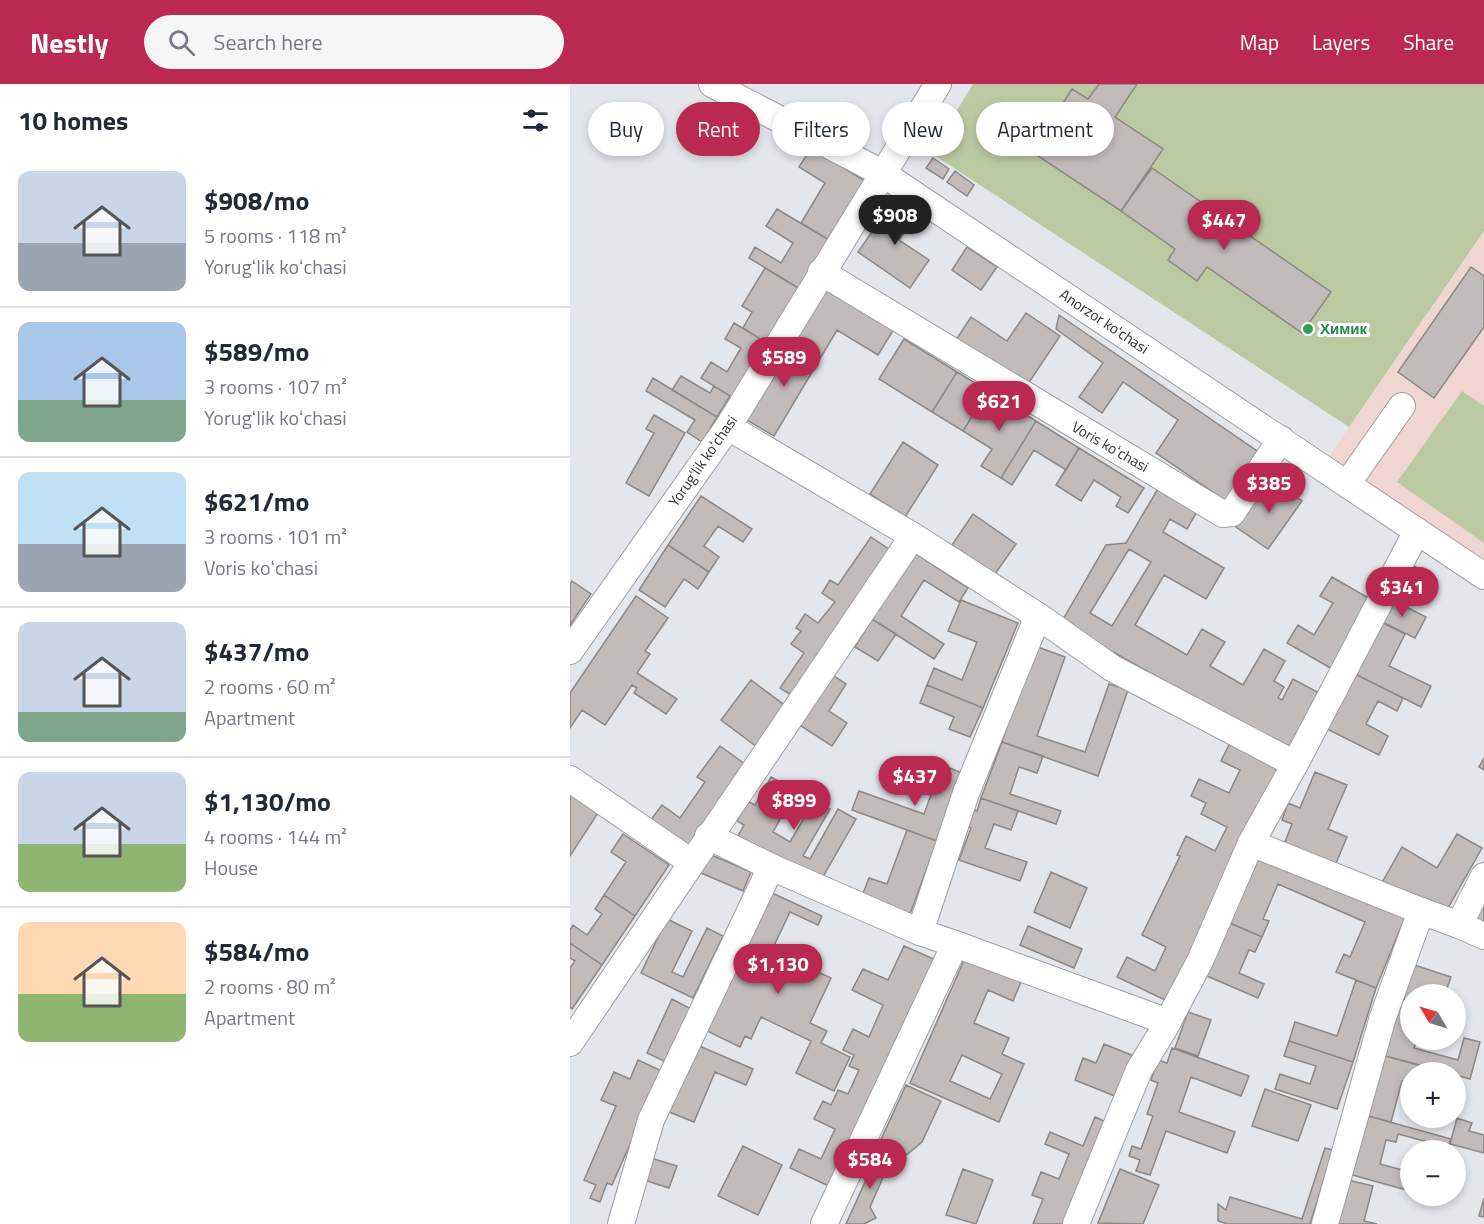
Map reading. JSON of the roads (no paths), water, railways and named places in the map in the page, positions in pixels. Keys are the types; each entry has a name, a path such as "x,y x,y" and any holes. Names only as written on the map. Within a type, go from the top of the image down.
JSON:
{"street":[{"name":"Anorzor ko'chasi","path":"712,84 882,173 1484,576"},
{"name":"Yorugʻlik koʻchasi","path":"570,651 728,427 938,84"},
{"name":"Voris koʻchasi","path":"821,272 1222,514 1232,513 1281,439"},
{"path":"1347,484 1402,406"},
{"path":"728,427 913,536 1038,616 1112,668 1295,764"},
{"path":"1076,1224 1139,1070 1168,1022 1200,961 1251,843 1418,531"},
{"path":"570,1043 913,536"},
{"path":"920,932 966,793 1038,616"},
{"path":"570,779 691,862"},
{"path":"708,836 771,867 920,932 1168,1022"},
{"path":"1251,843 1484,936"},
{"path":"621,1224 651,1120 771,867"},
{"path":"1459,925 1484,876"},
{"path":"1325,1224 1382,1020 1421,911"},
{"path":"824,1224 954,944"}],"place":[{"name":"Химик","path":"1308,329"}]}
